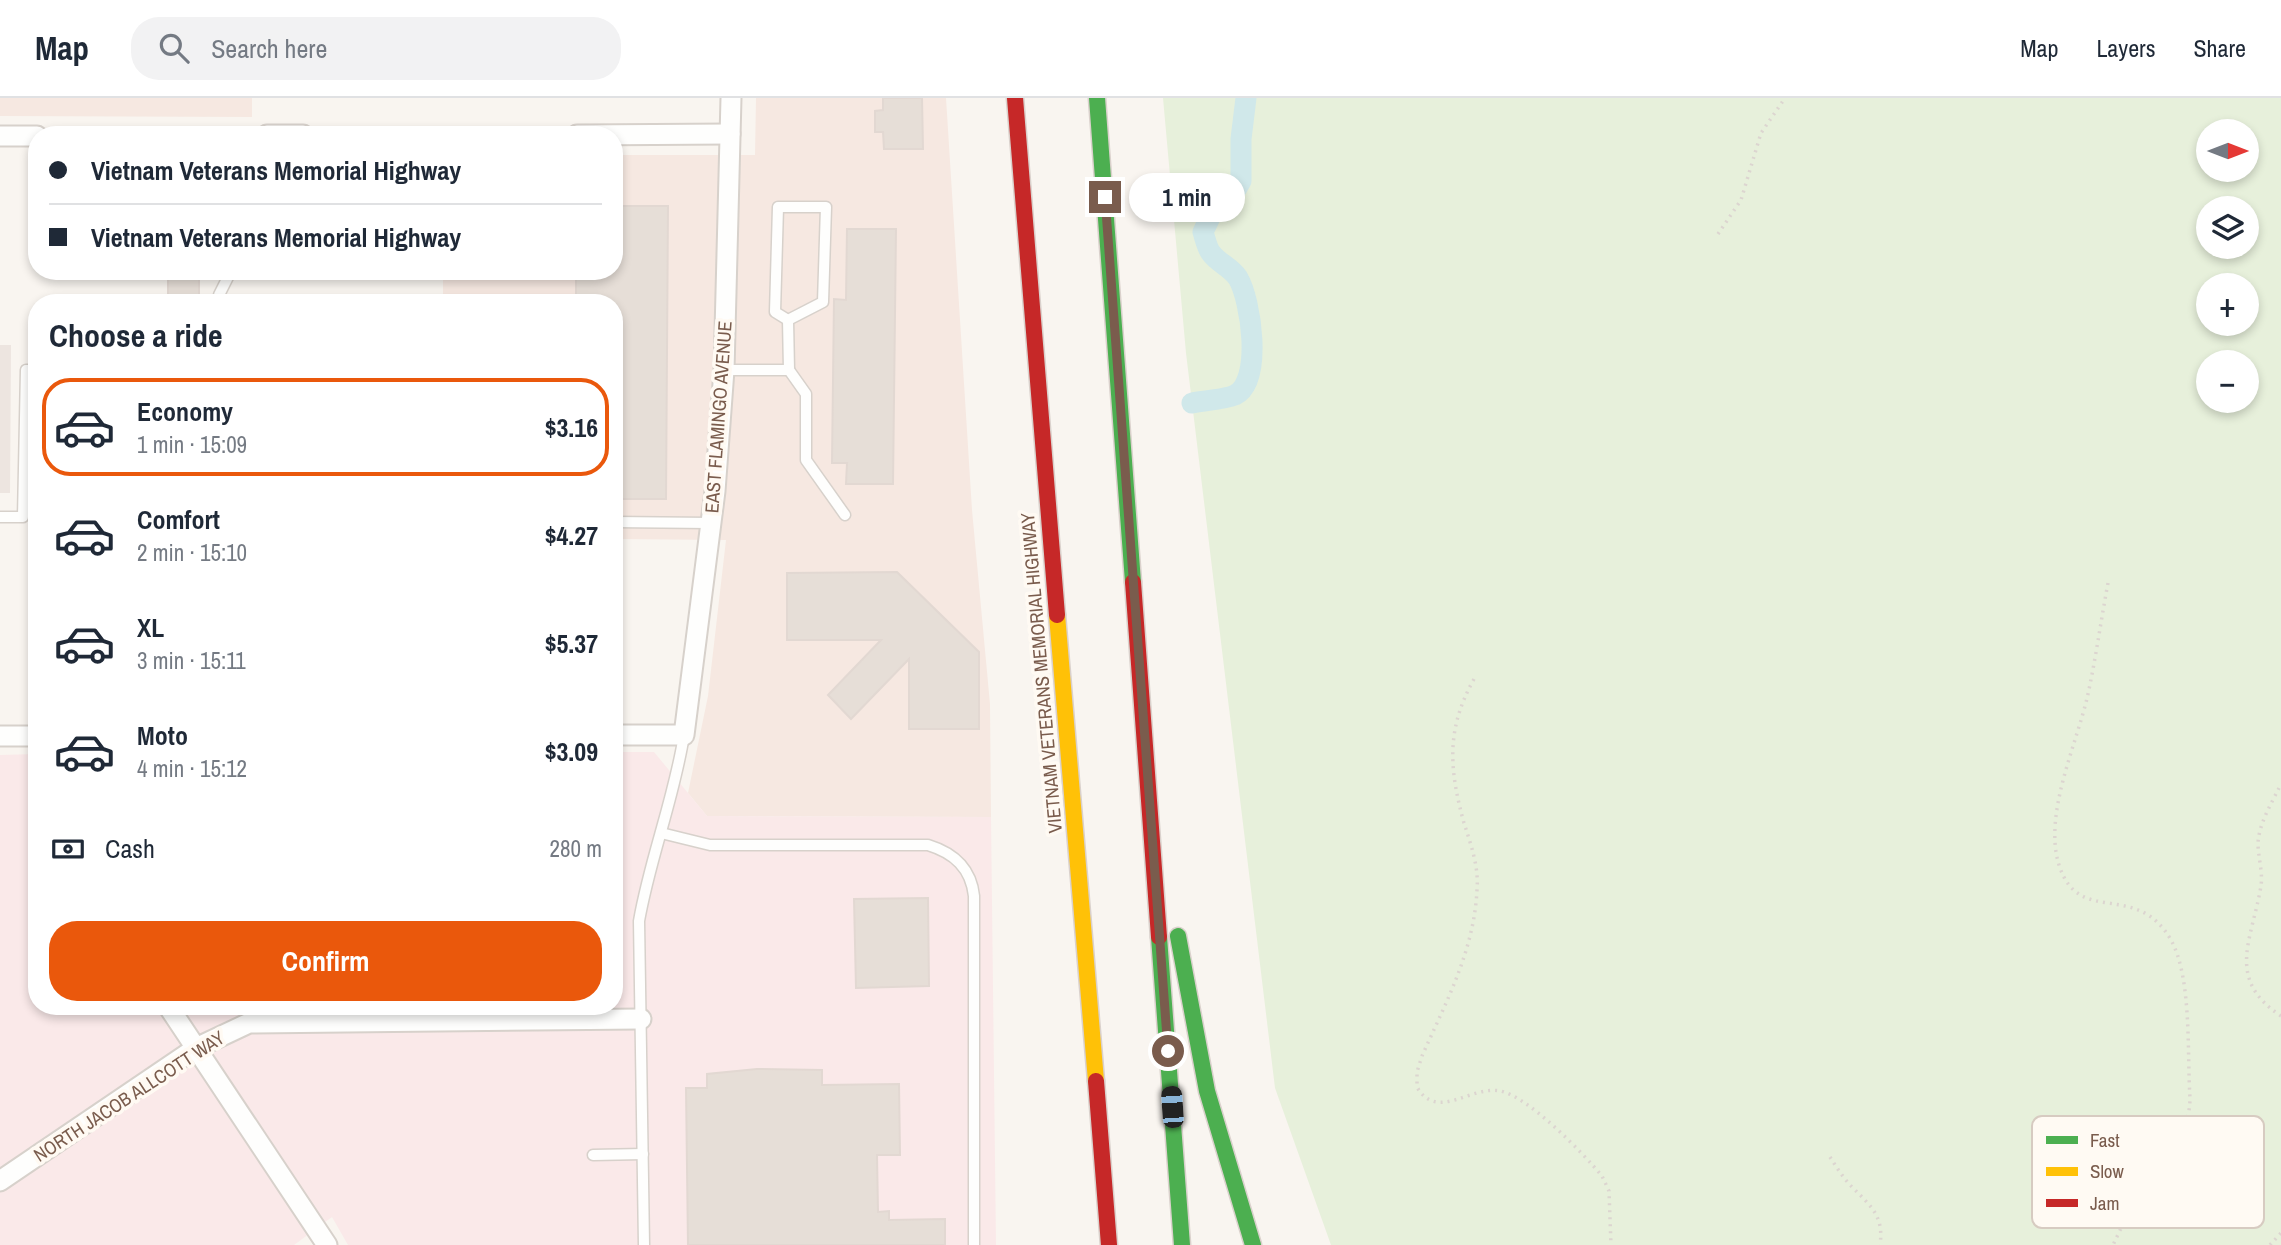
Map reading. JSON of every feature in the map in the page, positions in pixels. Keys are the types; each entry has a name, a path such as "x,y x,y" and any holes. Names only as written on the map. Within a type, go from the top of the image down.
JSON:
{"highway":[{"name":"VIETNAM VETERANS MEMORIAL HIGHWAY","path":"1015,98 1109,1245"},
{"path":"1097,98 1182,1245"},
{"path":"1150,802 1193,1006 1207,1091 1253,1245"},
{"path":"1087,1189 1088,1007"}],"street":[{"name":"EAST FLAMINGO AVENUE","path":"684,735 710,523 724,370 731,98"},
{"path":"623,135 730,134"},
{"path":"0,135 28,136"},
{"path":"623,735 684,735"},
{"path":"0,736 28,736"},
{"path":"175,1015 327,1245"},
{"name":"NORTH JACOB ALLCOTT WAY","path":"0,1181 196,1048 249,1023 333,1015"},
{"name":"NORTH JACOB ALLCOTT WAY","path":"603,1015 641,1019"}],"lane":[{"path":"779,206 826,207 823,302 788,320 775,312 779,206"},
{"path":"788,320 789,370 806,394 806,460 845,515"},
{"path":"0,517 23,516 28,370"},
{"path":"724,370 789,370"},
{"path":"623,522 710,523"},
{"path":"643,1245 639,921 647,873 678,778 684,735"},
{"path":"661,834 710,845 928,845 944,850 962,864 969,874 974,896 974,1245"},
{"path":"593,1155 643,1154"}],"path":[{"path":"1718,234 1741,200 1761,133 1785,98"},
{"path":"2108,583 2088,695 2061,795 2056,849 2068,884 2080,898 2144,910 2156,919 2172,941 2183,990 2189,1116"},
{"path":"1474,679 1454,722 1452,742 1456,793 1477,869 1474,916 1454,990 1416,1072 1417,1087 1429,1101 1438,1103 1482,1091 1498,1090 1528,1103 1602,1176 1609,1191 1612,1213 1611,1245"},
{"path":"2279,788 2258,839 2262,882 2246,969 2253,992 2266,1006 2281,1016"},
{"path":"1830,1157 1843,1177 1868,1200 1879,1216 1882,1229 1880,1245"},
{"path":"2113,1245 2121,1228"},
{"path":"2270,1245 2281,1233"}],"shaded area":[{"path":"0,98 252,98 252,117 0,116"},
{"path":"756,98 946,98 972,510 990,704 991,817 707,816 688,793 708,696 726,540 623,539 623,294 443,294 443,280 623,280 623,155 755,155"},
{"path":"0,345 11,345 10,493 0,493"},
{"path":"623,752 654,752 707,816 991,817 996,1245 348,1245 332,1217 294,1245 0,1245 0,755 28,754 28,1015 623,1015"}],"green space":[{"path":"1163,98 2281,98 2281,1245 1331,1245 1275,1088 1186,353"}],"building":[{"path":"883,98 922,98 923,149 884,149 883,132 875,132 875,111 883,110"},
{"path":"623,206 668,206 666,499 623,499 623,294 576,294 576,280 623,280"},
{"path":"847,229 896,229 893,484 846,484 847,463 832,463 834,299 846,300"},
{"path":"168,280 199,280 199,294 168,294"},
{"path":"897,572 979,652 979,729 909,729 909,659 851,719 828,695 881,640 787,640 787,573"},
{"path":"928,898 929,986 856,988 854,899"},
{"path":"757,1069 822,1070 822,1085 899,1084 900,1155 877,1155 878,1212 889,1211 889,1220 945,1219 945,1245 688,1245 686,1088 707,1088 707,1074"}],"waterway":[{"path":"1192,403 1235,395 1244,387 1252,358 1250,321 1243,289 1235,274 1211,253 1203,232 1214,209 1234,193 1241,181 1241,139 1246,98"}],"traffic: fast":[{"path":"1097,98 1133,582"},
{"path":"1178,936 1207,1091 1253,1245"},
{"path":"1159,937 1182,1245"}],"traffic: slow":[{"path":"1057,615 1096,1081"}],"traffic: jam":[{"path":"1015,98 1057,615"},
{"path":"1133,582 1159,937"},
{"path":"1096,1081 1109,1245"}],"route":[{"path":"1105,197 1168,1051"}]}
